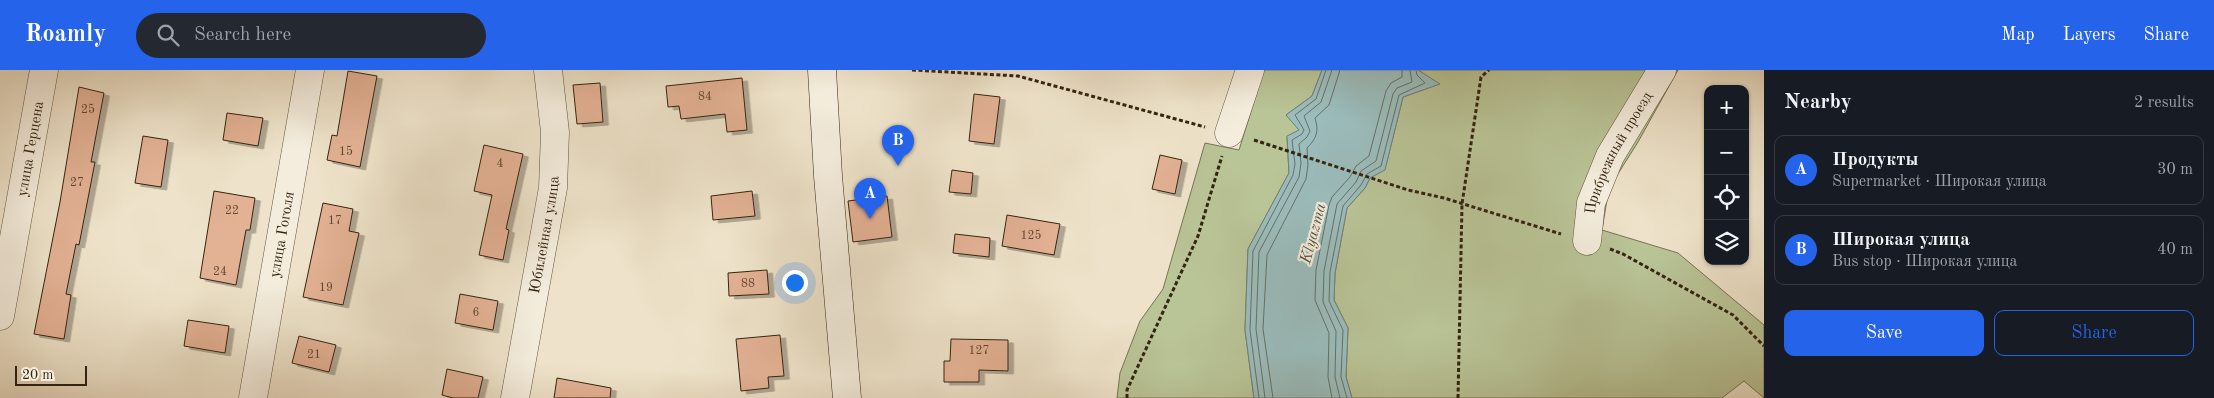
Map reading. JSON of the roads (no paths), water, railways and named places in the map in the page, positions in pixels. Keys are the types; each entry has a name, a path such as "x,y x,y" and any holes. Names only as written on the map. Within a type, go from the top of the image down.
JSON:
{"street":[{"name":"улица Герцена","path":"0,316 44,70"},
{"name":"улица Гоголя","path":"253,398 310,70"},
{"name":"Юбилейная улица","path":"515,398 553,188 555,132 548,70"},
{"path":"822,70 828,176 847,398"},
{"path":"1229,134 1250,70"},
{"name":"Прибрежный проезд","path":"1587,241 1591,203 1610,156 1662,70"}],"water":[{"name":"Klyazma","path":"1322,70 1418,70 1440,84 1403,97 1385,170 1370,178 1365,188 1347,208 1335,273 1334,300 1348,328 1346,377 1352,398 1254,398 1245,330 1248,249 1289,173 1287,136 1299,130 1286,115 1312,96"}],"place":[{"name":"Широкая улица","path":"898,166"},
{"name":"Продукты","path":"870,219"}]}
